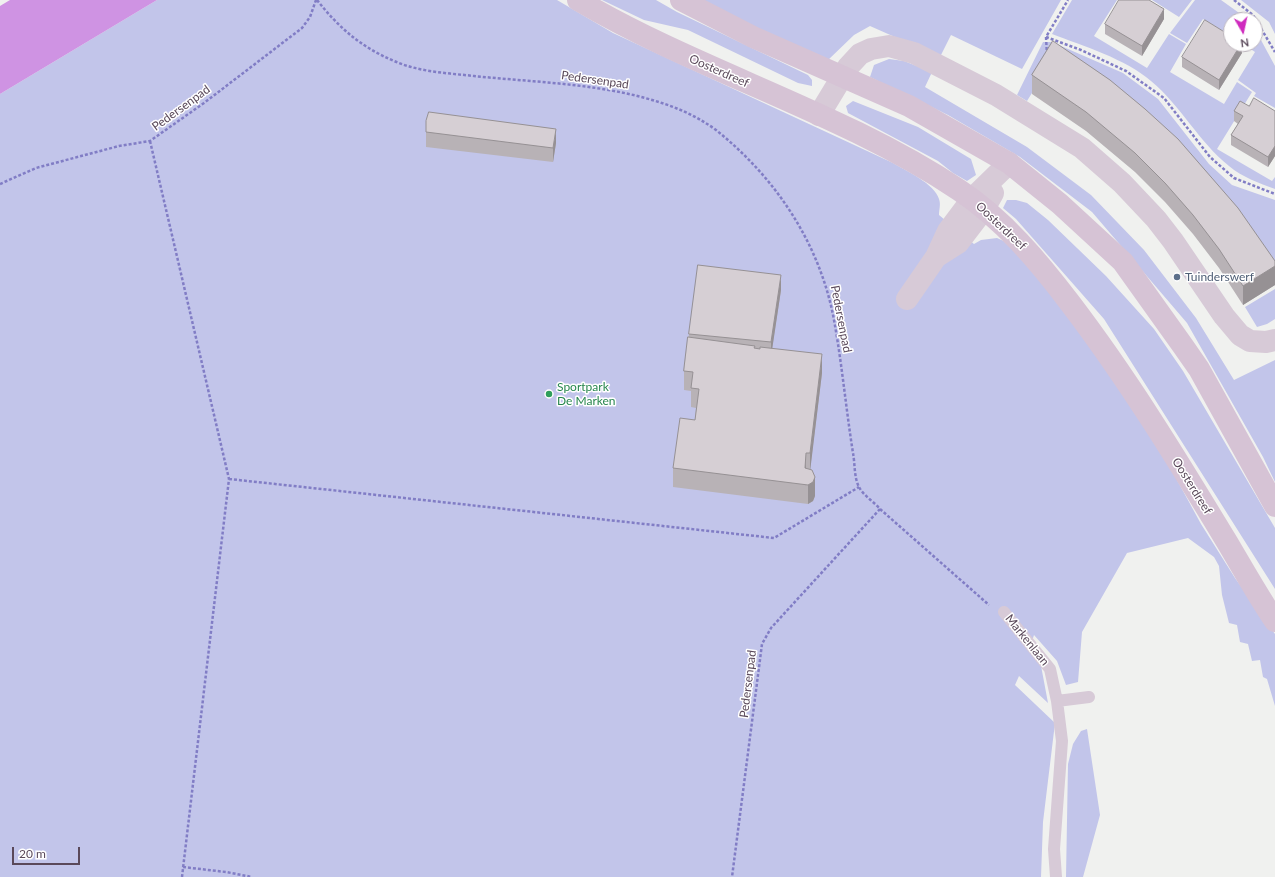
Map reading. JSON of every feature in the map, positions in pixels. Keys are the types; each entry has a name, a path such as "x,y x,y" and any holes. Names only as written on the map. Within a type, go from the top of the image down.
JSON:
{"main road":[{"name":"Oosterdreef","path":"578,0 611,19 702,64 819,115 892,149 978,204 1039,262 1086,324 1129,387 1275,621"},
{"path":"680,0 753,37 909,106 1009,163 1060,204 1123,262 1196,365 1275,506"}],"street":[{"path":"819,115 843,77 860,54 871,49 889,46 914,53 1051,127 1088,153 1122,183 1156,219 1173,241 1224,316 1240,334 1250,341 1266,342 1275,340"},
{"path":"907,299 936,257 948,231 978,204 1009,163"}],"lane":[{"name":"Markenlaan","path":"1004,612 1050,669 1057,701 1062,741 1054,849 1056,877"},
{"path":"1057,701 1089,697"}],"path":[{"name":"Pedersenpad","path":"0,184 36,168 119,146 150,141 204,103 302,28 310,18 317,0"},
{"name":"Pedersenpad","path":"317,0 345,32 372,51 396,62 432,72 619,90 681,109 713,128 740,150 774,186 797,223 809,243 827,290 834,320 859,487"},
{"path":"1047,56 1046,37 1068,0"},
{"path":"1234,0 1253,15 1275,52"},
{"path":"1046,37 1080,50 1126,71 1164,98 1210,157 1234,178 1275,194"},
{"path":"150,141 229,479 182,877"},
{"path":"229,479 774,538 859,487 880,509"},
{"name":"Pedersenpad","path":"732,877 762,644 771,628 880,509"},
{"name":"Markenlaan","path":"880,509 994,609 1004,612"},
{"path":"183,867 226,872 252,877"}],"shaded area":[{"path":"10,0 157,0 0,94 0,6"},
{"name":"Sportpark De Marken","path":"157,0 557,0 613,33 893,163 919,178 936,193 940,203 939,215 974,244 981,240 997,238 1015,246 1088,336 1152,434 1201,524 1235,578 1275,634 1275,706 1267,679 1263,677 1260,660 1252,661 1248,644 1240,642 1237,625 1229,623 1222,595 1219,566 1214,557 1188,538 1127,553 1082,632 1078,682 1066,685 1057,661 1034,635 1030,647 1039,655 1048,703 1019,676 1015,685 1055,723 1043,822 1041,877 0,877 0,94"},
{"path":"602,0 656,0 677,12 808,75 812,80 812,86 798,83 688,30 644,20"},
{"path":"696,0 1061,0 1022,69 951,35 940,57 870,26 854,35 827,61"},
{"path":"1072,0 1117,0 1094,36 1147,68 1169,34 1186,44 1170,72 1224,104 1237,82 1252,92 1217,149 1272,181 1275,177 1275,189 1245,177 1229,166 1208,146 1172,101 1141,73 1104,54 1052,34"},
{"path":"1152,0 1192,0 1179,17"},
{"path":"1195,0 1221,0 1238,12 1223,12 1223,31 1203,19 1187,43 1170,33"},
{"path":"1241,0 1275,0 1275,34 1269,22 1263,17 1263,12 1256,12"},
{"path":"1043,42 1052,42 1123,73 1158,99 1209,164 1232,185 1275,200 1275,278 1053,59 1027,101 1017,95"},
{"path":"1263,44 1275,66 1275,108 1254,96 1256,93 1238,80 1255,52 1263,52"},
{"path":"889,59 904,61 932,72 925,87 1027,147 1091,195 1144,250 1196,318 1234,380 1275,360 1275,482 1263,457 1187,323 1092,212 1020,157 948,115 870,77 874,65"},
{"path":"853,101 918,127 971,159 976,175 967,181 953,173 938,161 848,113 846,106"},
{"path":"1007,200 1016,200 1027,203 1048,220 1106,276 1154,329 1183,371 1275,528 1275,589 1104,319 1016,219 1003,208"},
{"path":"1275,289 1275,319 1267,324 1257,327 1245,307"},
{"path":"1087,729 1100,815 1083,877 1066,877 1068,764 1073,744 1081,731"}],"building":[{"path":"1119,0 1149,0 1164,9 1142,46 1105,24"},
{"path":"1205,20 1223,31 1223,52 1236,52 1219,80 1182,57"},
{"path":"1053,41 1110,80 1178,139 1238,208 1275,261 1275,266 1243,286 1219,249 1193,215 1165,183 1135,153 1086,112 1032,75"},
{"path":"1254,98 1275,111 1275,146 1268,157 1231,135 1243,116 1234,111 1240,101 1249,106"},
{"path":"429,112 556,129 553,148 426,132 426,121"},
{"path":"698,265 781,275 771,342 689,334"},
{"path":"688,337 755,346 754,348 760,349 760,347 822,354 810,453 806,453 805,468 812,470 815,477 813,482 808,485 673,468 680,418 695,420 699,389 691,388 693,372 684,371"}],"place":[{"name":"Tuinderswerf","path":"1177,277"},
{"name":"Sportpark De Marken","path":"549,394"}]}
